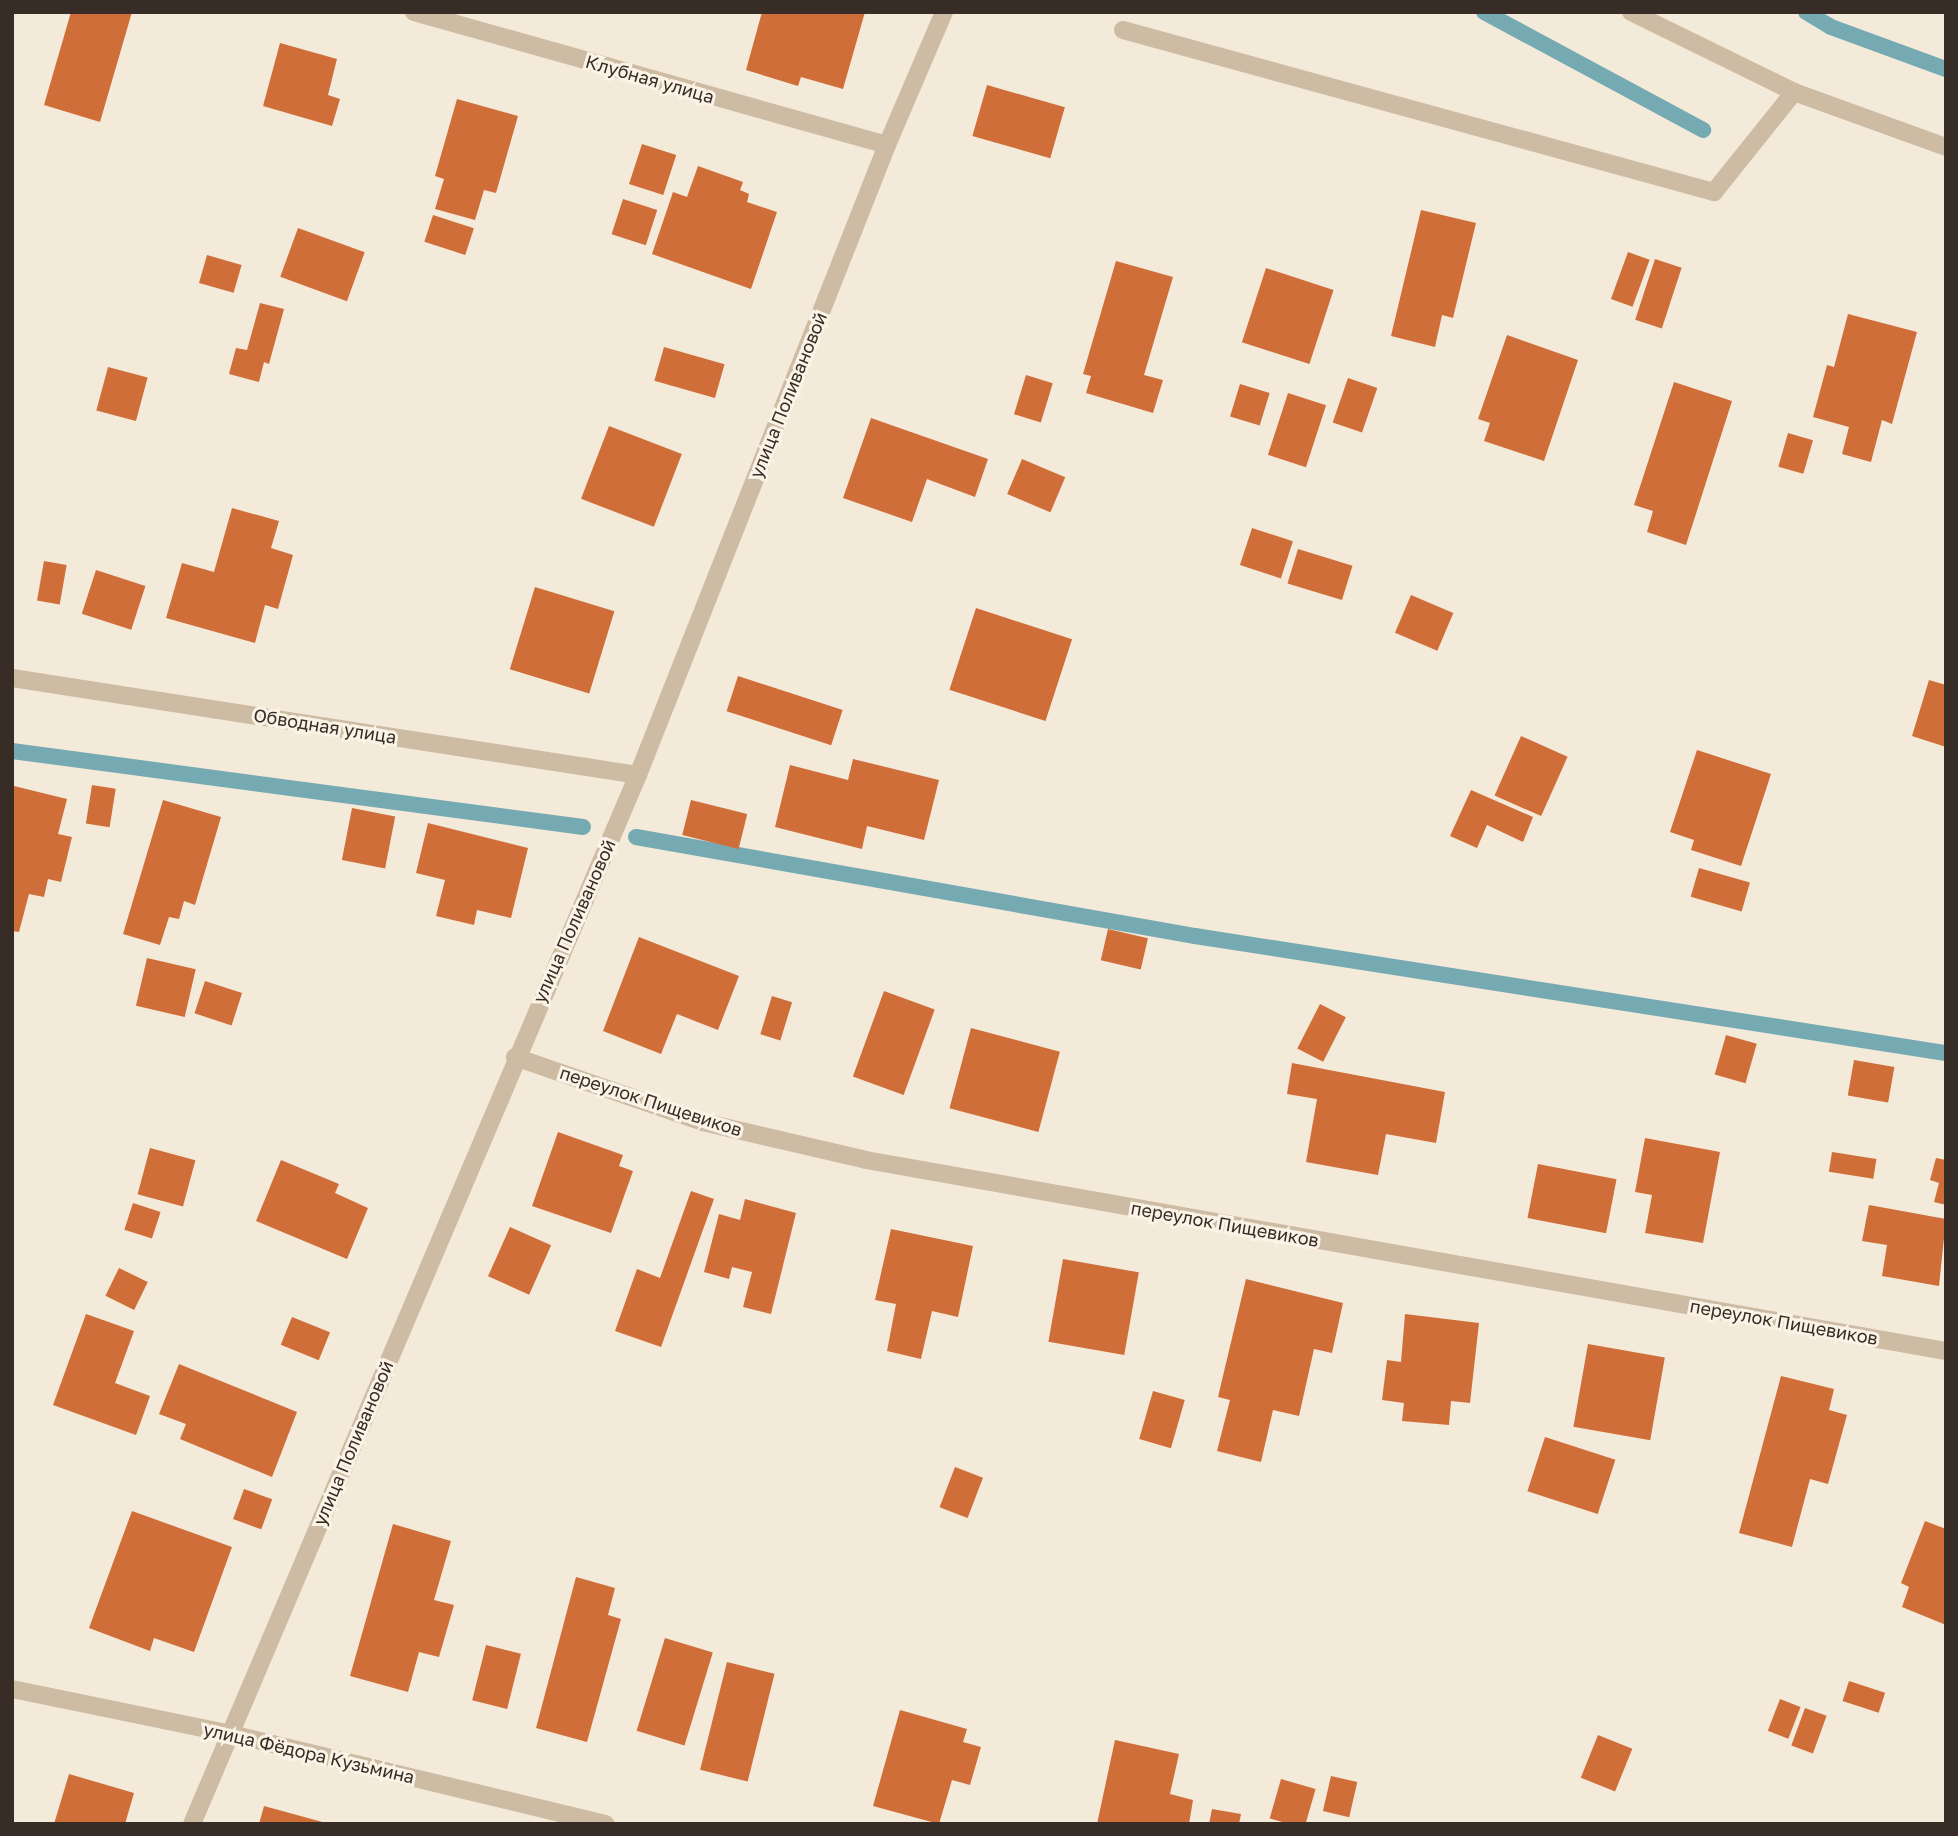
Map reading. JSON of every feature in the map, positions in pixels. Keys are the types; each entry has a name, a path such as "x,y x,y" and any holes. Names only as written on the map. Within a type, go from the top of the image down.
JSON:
{"street":[{"name":"Клубная улица","path":"414,12 887,145"},
{"name":"улица Поливановой","path":"192,1824 515,1057 638,775 887,145 944,12"},
{"path":"1630,12 1794,92 1946,146"},
{"path":"1123,30 1714,192 1794,92"},
{"name":"Обводная улица","path":"12,678 638,775"},
{"name":"переулок Пищевиков","path":"515,1057 703,1122 866,1160 1946,1351"},
{"name":"улица Фёдора Кузьмина","path":"12,1689 231,1734 605,1824"}],"building":[{"path":"71,12 132,12 100,122 44,105"},
{"path":"762,12 865,12 843,89 801,77 798,86 746,70"},
{"path":"280,43 337,59 328,95 340,99 332,126 263,106"},
{"path":"987,85 1065,107 1050,158 972,136"},
{"path":"457,99 518,116 496,193 484,190 475,220 435,209 444,179 435,176"},
{"path":"642,144 676,155 663,195 629,184"},
{"path":"698,166 743,182 740,190 749,194 747,202 777,212 751,289 652,254 673,192 687,197"},
{"path":"623,199 657,210 646,245 612,234"},
{"path":"1421,210 1476,223 1453,318 1442,315 1435,347 1391,336"},
{"path":"433,215 474,228 465,255 424,242"},
{"path":"298,228 365,252 347,301 280,277"},
{"path":"1628,252 1650,260 1633,307 1611,299"},
{"path":"207,255 242,265 234,293 199,283"},
{"path":"1655,259 1682,268 1662,329 1635,320"},
{"path":"1116,261 1173,277 1144,375 1163,380 1153,413 1086,393 1091,376 1083,374"},
{"path":"1266,268 1334,290 1309,364 1242,342"},
{"path":"260,303 284,309 269,364 264,362 259,382 229,374 236,348 247,350"},
{"path":"1848,314 1917,332 1892,424 1882,420 1871,462 1842,454 1849,427 1813,417 1827,365 1834,367"},
{"path":"1507,335 1578,360 1544,461 1484,441 1490,423 1478,419"},
{"path":"664,347 725,364 715,398 654,381"},
{"path":"108,367 148,378 136,421 96,410"},
{"path":"1026,375 1053,383 1041,422 1014,414"},
{"path":"1348,378 1377,388 1362,433 1333,422"},
{"path":"1674,382 1732,401 1686,545 1647,532 1653,511 1634,505"},
{"path":"1240,384 1270,393 1260,426 1230,417"},
{"path":"1288,393 1326,405 1306,467 1268,455"},
{"path":"871,418 988,459 975,497 927,479 912,522 843,498"},
{"path":"609,426 682,454 654,527 581,499"},
{"path":"1788,433 1813,440 1803,474 1778,467"},
{"path":"1022,459 1065,477 1050,512 1007,494"},
{"path":"232,508 279,521 271,548 293,555 278,609 265,605 255,643 166,618 182,563 214,572"},
{"path":"1252,528 1293,541 1281,578 1240,565"},
{"path":"1298,549 1353,566 1342,600 1287,583"},
{"path":"44,561 67,565 60,604 37,600"},
{"path":"96,570 145,586 131,630 82,614"},
{"path":"535,587 614,611 589,694 510,669"},
{"path":"1411,595 1453,613 1437,651 1395,633"},
{"path":"976,608 1072,639 1045,721 949,690"},
{"path":"738,676 843,710 831,745 727,711"},
{"path":"1929,680 1946,685 1946,747 1912,736"},
{"path":"1521,736 1568,757 1541,816 1495,795"},
{"path":"1697,750 1771,774 1741,866 1691,850 1694,840 1670,832"},
{"path":"853,759 939,780 924,840 867,826 862,849 775,827 790,765 848,780"},
{"path":"92,785 116,789 110,827 86,824"},
{"path":"14,786 67,799 58,834 72,837 61,882 48,879 44,897 29,894 19,932 12,931"},
{"path":"1471,790 1533,817 1523,842 1487,825 1477,848 1450,836"},
{"path":"163,800 221,817 195,905 184,901 179,919 169,917 160,945 123,934"},
{"path":"691,800 747,814 739,849 682,835"},
{"path":"352,808 395,816 385,868 342,860"},
{"path":"428,823 528,848 511,918 477,910 474,925 436,916 445,880 416,873"},
{"path":"1699,868 1750,883 1742,911 1691,897"},
{"path":"1108,929 1148,938 1141,969 1101,960"},
{"path":"639,937 739,976 718,1030 677,1014 661,1054 603,1031"},
{"path":"147,958 196,969 185,1017 136,1006"},
{"path":"205,981 242,993 232,1025 194,1013"},
{"path":"884,991 935,1009 904,1095 853,1077"},
{"path":"772,996 792,1002 780,1040 760,1034"},
{"path":"1320,1004 1346,1017 1323,1062 1297,1049"},
{"path":"971,1028 1060,1052 1038,1132 950,1108"},
{"path":"1726,1035 1757,1044 1745,1083 1715,1074"},
{"path":"1854,1060 1894,1067 1888,1103 1848,1095"},
{"path":"1292,1063 1445,1092 1436,1143 1386,1134 1378,1175 1306,1162 1317,1099 1287,1094"},
{"path":"558,1132 623,1155 619,1166 633,1171 611,1233 532,1206"},
{"path":"1645,1138 1720,1152 1703,1243 1645,1233 1652,1195 1635,1192"},
{"path":"150,1148 195,1160 183,1207 138,1194"},
{"path":"1832,1152 1876,1159 1873,1179 1829,1172"},
{"path":"1936,1158 1946,1160 1946,1205 1934,1202 1939,1183 1930,1180"},
{"path":"281,1160 339,1184 335,1193 368,1208 347,1259 256,1221"},
{"path":"1538,1164 1617,1179 1606,1233 1528,1218"},
{"path":"691,1191 714,1199 661,1347 615,1331 637,1269 660,1278"},
{"path":"745,1199 796,1213 771,1314 743,1307 752,1272 732,1267 729,1279 704,1272 719,1214 740,1220"},
{"path":"133,1203 161,1212 152,1239 124,1230"},
{"path":"1869,1205 1946,1219 1939,1286 1882,1276 1887,1245 1862,1241"},
{"path":"510,1227 551,1245 529,1295 488,1276"},
{"path":"891,1229 973,1246 958,1317 932,1311 921,1359 887,1351 896,1304 875,1300"},
{"path":"1063,1259 1139,1272 1124,1355 1048,1342"},
{"path":"119,1268 148,1282 134,1310 105,1296"},
{"path":"1246,1279 1343,1303 1332,1353 1314,1349 1299,1416 1273,1410 1261,1462 1217,1451 1230,1400 1218,1397"},
{"path":"86,1314 134,1331 115,1383 150,1396 136,1435 53,1405"},
{"path":"1405,1314 1479,1323 1470,1403 1451,1401 1449,1425 1402,1421 1404,1403 1382,1400 1387,1360 1401,1362"},
{"path":"292,1317 330,1332 319,1360 281,1345"},
{"path":"1588,1344 1665,1358 1650,1440 1573,1427"},
{"path":"179,1364 297,1412 272,1477 180,1439 186,1424 159,1414"},
{"path":"1781,1376 1834,1389 1829,1410 1847,1415 1828,1484 1810,1479 1792,1547 1739,1533"},
{"path":"1153,1391 1185,1400 1171,1448 1139,1439"},
{"path":"1545,1437 1615,1460 1598,1514 1527,1491"},
{"path":"955,1467 983,1478 968,1518 940,1507"},
{"path":"244,1489 272,1499 261,1529 233,1519"},
{"path":"132,1511 232,1547 194,1652 154,1638 150,1651 89,1628"},
{"path":"1925,1521 1946,1529 1946,1625 1902,1607 1909,1587 1901,1583"},
{"path":"393,1524 451,1541 434,1600 454,1605 439,1657 419,1652 408,1692 350,1676"},
{"path":"576,1577 615,1588 608,1615 621,1619 587,1742 536,1728"},
{"path":"665,1638 713,1653 684,1745 637,1731"},
{"path":"486,1645 521,1654 507,1709 472,1700"},
{"path":"727,1662 775,1674 748,1782 700,1770"},
{"path":"1849,1681 1885,1693 1879,1713 1843,1701"},
{"path":"1780,1699 1801,1707 1788,1739 1768,1731"},
{"path":"1805,1708 1827,1716 1813,1753 1791,1746"},
{"path":"900,1710 967,1729 963,1742 981,1747 970,1785 952,1780 939,1824 873,1806"},
{"path":"1598,1735 1632,1749 1615,1792 1581,1778"},
{"path":"1115,1740 1179,1754 1170,1794 1193,1800 1189,1824 1097,1824"},
{"path":"69,1774 134,1793 125,1824 54,1824"},
{"path":"1331,1776 1357,1782 1349,1817 1323,1811"},
{"path":"1281,1779 1316,1789 1306,1824 1289,1824 1270,1818"},
{"path":"264,1806 326,1823 326,1824 259,1824"},
{"path":"1212,1809 1241,1814 1239,1824 1209,1824"}],"waterway":[{"path":"1484,12 1703,130"},
{"path":"1806,12 1831,27 1946,69"},
{"path":"12,751 583,827"},
{"path":"636,837 1195,936 1946,1053"}]}
